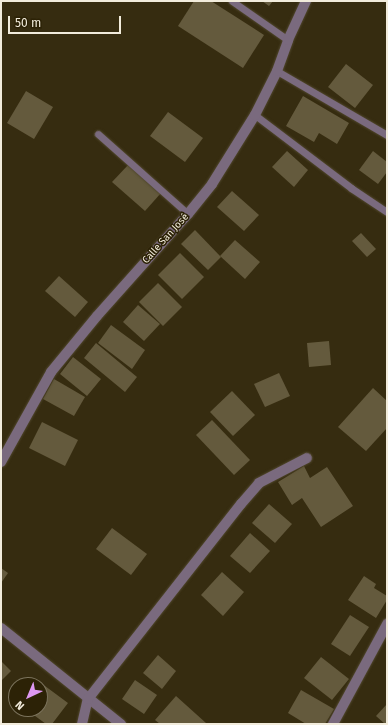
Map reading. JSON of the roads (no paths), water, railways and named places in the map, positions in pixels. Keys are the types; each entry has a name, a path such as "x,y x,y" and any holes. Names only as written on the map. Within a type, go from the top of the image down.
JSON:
{"street":[{"name":"Calle San José","path":"1,462 51,372 97,316 188,214 212,184 254,116 277,71 288,40 306,1"},
{"path":"82,724 88,699 188,569 259,482 307,458"},
{"path":"333,724 387,624"},
{"path":"1,628 121,724"}],"lane":[{"path":"232,1 288,40"},
{"path":"277,71 387,135"},
{"path":"254,116 351,188 387,212"},
{"path":"98,134 188,214"}]}
